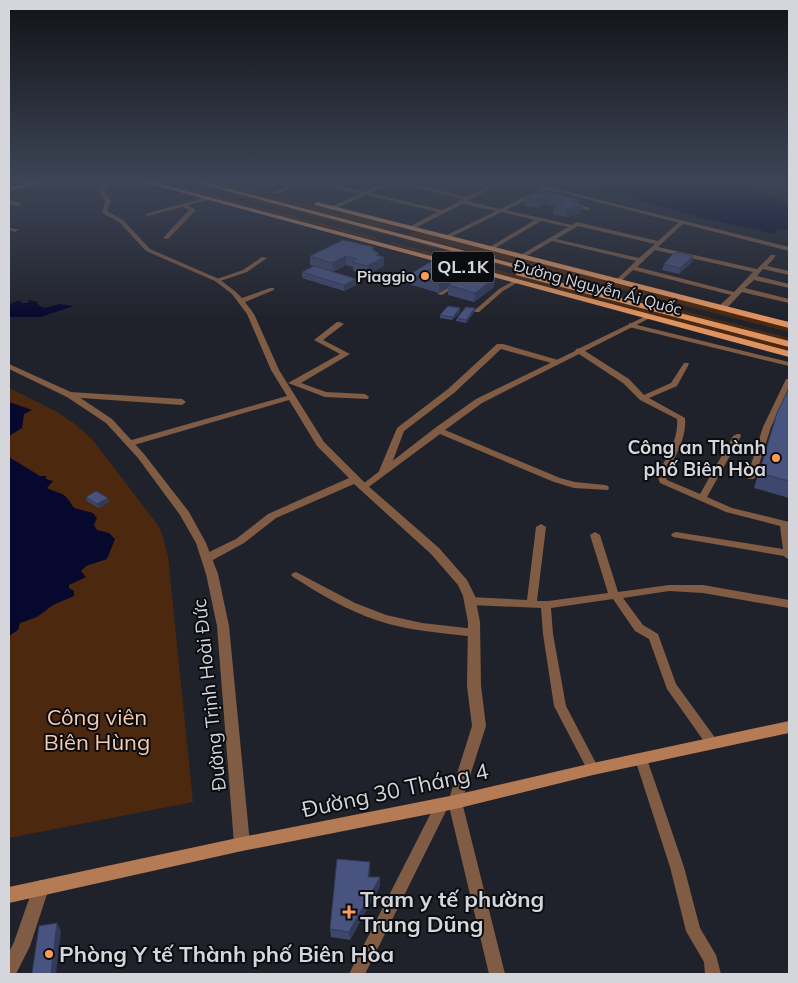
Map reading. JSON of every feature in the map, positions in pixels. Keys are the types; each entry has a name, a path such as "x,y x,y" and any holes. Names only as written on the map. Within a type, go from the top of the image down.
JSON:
{"main road":[{"name":"Đường Nguyễn Ái Quốc","path":"309,226 789,354"},
{"name":"Đường Nguyễn Ái Quốc","path":"339,226 789,344"},
{"name":"Đường Nguyễn Ái Quốc","path":"367,226 789,335"},
{"name":"Đường Nguyễn Ái Quốc","path":"403,226 789,325"},
{"path":"378,244 411,228"},
{"name":"Đường 30 Tháng 4","path":"9,895 242,844 448,804 641,758 789,727"}],"street":[{"path":"126,226 148,250 217,280 234,293 250,314 283,383 320,444 359,483 435,551 462,583 470,602 474,632 474,686 479,726 448,804"},
{"path":"166,238 178,226"},
{"path":"411,228 415,226"},
{"path":"447,238 471,226"},
{"path":"490,248 529,226"},
{"path":"521,256 572,226"},
{"path":"588,226 660,242"},
{"path":"618,281 678,226"},
{"path":"697,226 789,249"},
{"path":"550,239 640,260"},
{"path":"654,248 759,269 789,273"},
{"path":"722,308 773,256"},
{"path":"632,268 738,292 789,301"},
{"path":"440,294 478,271"},
{"path":"751,277 789,286"},
{"path":"240,301 272,289"},
{"path":"296,383 346,354 318,340 340,324"},
{"path":"632,325 789,364"},
{"path":"384,471 400,430 450,391 500,346 555,362"},
{"name":"Đường Trịnh Hoài Đức","path":"9,366 70,395 109,422 131,443 185,514 207,558 224,626 242,844"},
{"path":"283,383 296,383 325,394 366,397"},
{"path":"70,395 182,402"},
{"path":"131,443 292,397"},
{"path":"207,558 240,541 272,516 359,483"},
{"path":"9,969 20,946 41,888"}],"lane":[{"path":"217,280 245,271 264,258"},
{"path":"477,311 501,290 517,281"},
{"path":"359,483 384,471 479,401 578,350 648,317"},
{"path":"578,350 623,379 643,398 678,416 682,421 675,448 661,475 662,479 702,499 747,516 786,525 788,555 676,535"},
{"path":"643,398 672,386 684,371 686,364"},
{"path":"751,477 767,427 789,381"},
{"path":"438,430 557,480 574,485 605,488"},
{"path":"702,499 737,436"},
{"path":"532,604 541,527"},
{"path":"595,535 610,584 616,595 639,628 654,638 671,686 712,743"},
{"path":"296,575 340,600 379,617 412,625 474,632"},
{"path":"470,602 546,605 656,589 696,589 789,604"},
{"path":"546,605 548,634 560,706 593,769"},
{"path":"641,758 676,867 693,931 711,960 713,974"},
{"path":"357,974 448,804"},
{"path":"448,804 498,974"}],"green space":[{"path":"320,226 332,226 378,238 374,240"},
{"path":"349,226 387,234 384,235"},
{"path":"373,226 400,228 393,231"},
{"path":"415,231 789,328 789,332 408,235"},
{"path":"402,238 789,338 789,341 399,239"},
{"path":"392,242 789,347 789,351 388,244"},
{"name":"Công viên Biên Hùng","path":"9,388 57,412 92,439 157,524 162,534 168,556 193,802 9,838"}],"shaded area":[{"path":"738,226 789,226 789,229 777,230 775,234"},
{"path":"19,300 22,303 28,303 29,300 37,302 39,306 45,308 59,304 74,306 40,317 9,317 9,305"},
{"path":"9,402 32,410 24,414 22,428 9,436"},
{"path":"9,457 40,476 46,476 46,479 53,481 47,488 63,494 74,508 93,513 97,518 94,525 97,530 109,533 115,539 107,559 86,566 81,571 86,577 69,585 69,588 74,591 74,596 53,605 37,617 20,623 18,630 9,636"}],"building":[{"path":"343,240 374,247 372,249 379,254 376,255 384,257 367,266 352,262 357,259 346,256 332,263 310,256"},
{"path":"677,252 693,256 680,268 664,264 672,255"},
{"path":"434,260 442,262 417,277 417,280 405,277"},
{"path":"446,260 469,266 439,284 417,277"},
{"path":"314,266 356,279 344,285 302,272"},
{"path":"473,271 495,278 475,293 448,285"},
{"path":"448,306 460,308 453,317 440,315"},
{"path":"466,307 475,308 466,320 457,318"},
{"name":"Công an Thành phố Biên Hòa","path":"789,388 789,481 759,473 777,413"},
{"path":"96,491 108,498 97,504 86,497"},
{"name":"Trạm y tế phường Trung Dũng","path":"337,859 370,862 368,877 380,877 349,932 330,929"},
{"path":"57,923 51,974 32,974 39,926"}],"place":[{"name":"Piaggio","path":"425,276"},
{"name":"Công an Thành phố Biên Hòa","path":"776,458"},
{"name":"Trạm y tế phường Trung Dũng","path":"349,912"},
{"name":"Phòng Y tế Thành phố Biên Hòa","path":"49,954"}]}
